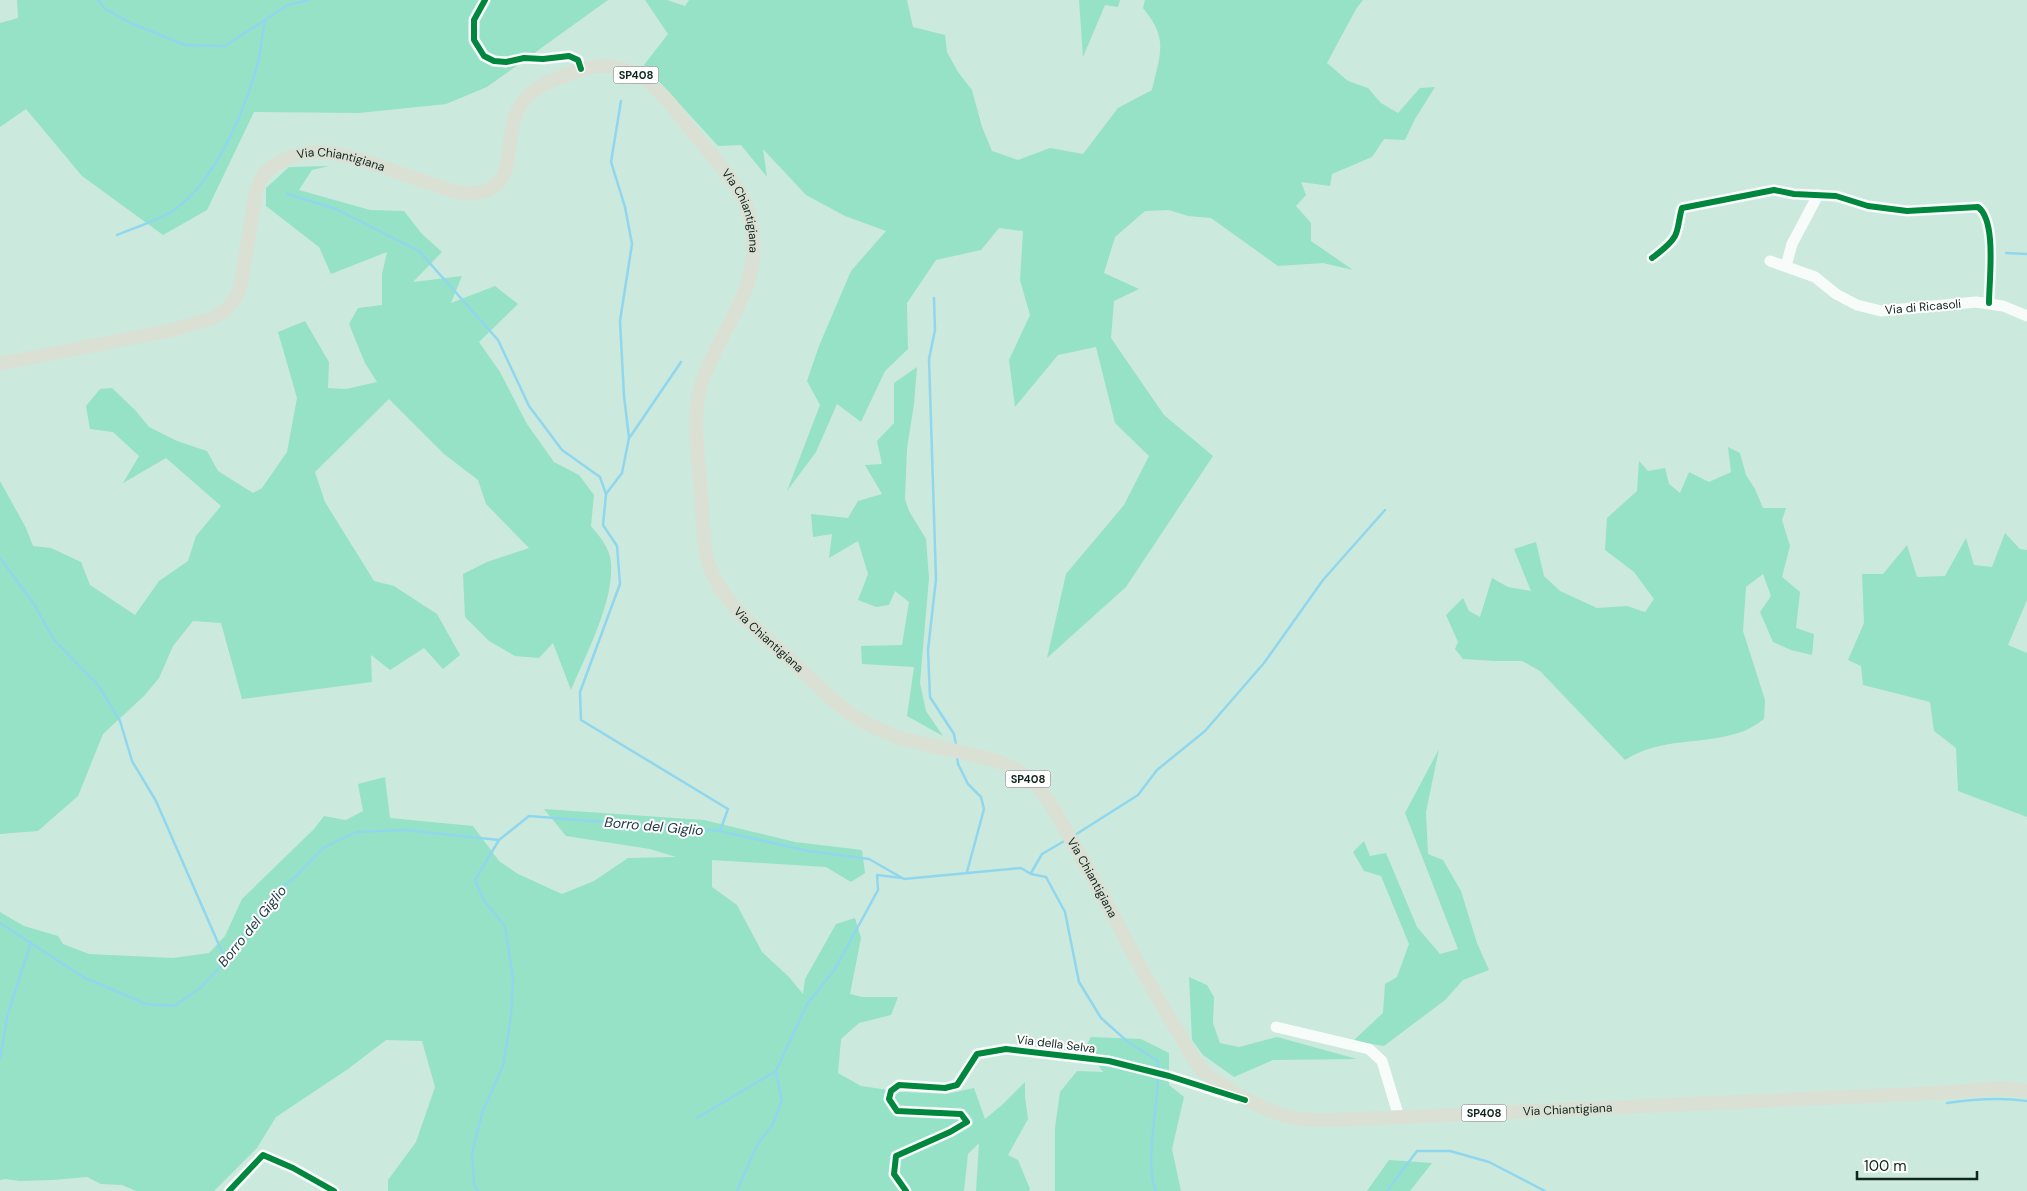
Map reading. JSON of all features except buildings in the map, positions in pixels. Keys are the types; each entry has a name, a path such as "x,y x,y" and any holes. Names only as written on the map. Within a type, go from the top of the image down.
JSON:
{"main road":[{"name":"Via Chiantigiana","path":"0,364 172,330 210,319 225,311 235,299 241,284 256,190 262,176 271,167 290,156 310,152 330,152 460,193 476,194 492,190 500,182 506,171 512,130 519,107 524,100 540,87 588,66 608,66 628,70 659,91 736,185 744,199 750,216 753,243 752,266 745,290 707,369 699,399 697,425 704,540 708,563 719,587 740,612 845,710 869,725 930,746 1003,764 1024,774 1042,793 1080,854 1166,1013 1203,1072 1246,1100 1297,1119 1336,1120 1936,1093 2004,1088 2027,1091"}],"street":[{"path":"485,0 481,4 474,20 474,40 484,56 494,61 506,62 524,58 543,59 569,56 578,60 581,69"},
{"path":"1652,258 1676,234 1682,208 1774,190 1794,194 1836,196 1868,206 1907,211 1978,207 1986,217 1990,248 1989,303"},
{"path":"1786,266 1792,244 1818,195"},
{"name":"Via di Ricasoli","path":"1770,261 1815,276 1836,294 1857,305 1880,311 1976,302 2003,306 2027,316"},
{"path":"1276,1028 1369,1049 1382,1061 1399,1117"},
{"name":"Via della Selva","path":"906,1191 894,1174 896,1156 950,1132 967,1122 961,1114 897,1111 889,1099 891,1091 899,1085 945,1088 957,1085 977,1054 1006,1050 1109,1062 1169,1076 1246,1100"},
{"path":"229,1191 263,1155 293,1168 334,1191"}],"green space":[{"path":"17,0 608,0 487,87 446,104 359,113 254,112 207,210 163,235 82,176 26,109 0,127 0,23 18,18"},
{"path":"645,0 667,0 685,6 689,0 907,0 913,27 945,35 947,52 958,72 972,90 982,127 992,151 1018,160 1050,148 1083,154 1118,108 1152,90 1160,56 1160,47 1156,29 1143,8 1145,0 1363,0 1356,9 1327,63 1348,81 1368,88 1381,103 1398,113 1420,88 1435,87 1415,119 1405,140 1384,139 1372,157 1332,174 1330,186 1301,182 1306,195 1296,206 1311,223 1311,241 1353,270 1323,263 1278,266 1211,218 1188,216 1169,210 1145,211 1115,237 1104,273 1139,289 1114,301 1111,338 1164,415 1213,456 1126,587 1047,658 1066,574 1124,505 1149,456 1115,423 1096,347 1058,355 1015,407 1009,360 1030,315 1020,280 1023,231 999,228 981,250 936,260 907,303 908,349 885,371 861,422 837,404 816,452 787,491 820,405 807,381 819,346 851,271 886,231 845,216 806,195 763,149 767,177 741,145 718,146 644,65 668,34"},
{"path":"1079,0 1120,0 1118,7 1105,5 1083,57"},
{"path":"329,166 312,170 299,190 370,210 404,211 422,234 442,252 413,282 462,276 451,303 495,286 518,304 479,342 500,372 527,424 554,462 579,475 594,495 591,526 607,548 611,563 611,578 604,611 571,690 553,643 539,658 515,656 489,641 465,617 463,574 487,562 529,548 486,504 478,480 444,454 389,399 315,472 325,502 374,581 394,586 437,614 460,655 443,669 424,648 390,670 371,655 372,682 242,699 221,623 193,621 173,646 159,678 144,696 103,734 78,796 38,831 0,834 0,481 26,528 33,546 51,548 81,562 90,585 135,615 159,581 188,561 196,536 221,506 166,458 123,483 139,456 113,432 90,429 86,406 100,389 112,388 136,411 149,427 177,441 207,451 218,471 253,493 262,488 287,452 297,398 278,332 305,321 329,362 328,388 346,389 377,382 365,363 349,324 358,308 382,305 382,274 387,252 331,274 319,247 266,206 266,188 289,167"},
{"path":"917,367 914,404 907,449 905,499 909,511 926,539 929,578 920,683 926,711 943,736 907,716 914,667 862,664 861,646 902,645 909,602 895,591 889,605 876,607 858,600 868,574 858,541 829,558 832,534 813,537 811,514 848,518 858,501 882,494 865,465 882,464 877,441 894,423 894,383"},
{"path":"1728,447 1740,453 1746,475 1755,489 1763,508 1786,508 1782,520 1790,546 1782,577 1800,592 1796,628 1814,634 1812,655 1791,650 1773,642 1760,612 1771,596 1763,574 1746,587 1743,631 1765,700 1764,719 1747,730 1729,736 1654,747 1639,752 1625,760 1540,671 1522,661 1463,659 1455,649 1458,642 1446,615 1463,598 1469,611 1480,617 1492,578 1508,587 1531,591 1514,549 1536,542 1544,576 1560,591 1597,608 1627,606 1645,612 1654,599 1634,572 1605,550 1607,518 1637,491 1639,461 1648,471 1665,468 1669,484 1680,493 1689,472 1709,482 1731,472"},
{"path":"2005,533 2020,549 2027,550 2027,600 2008,645 2027,653 2027,817 1958,791 1956,748 1934,731 1930,702 1863,685 1861,666 1848,660 1864,623 1862,574 1883,574 1907,545 1917,577 1945,576 1966,538 1974,565 1992,567"},
{"path":"1439,749 1426,812 1428,854 1443,860 1461,891 1477,943 1489,970 1463,980 1445,1000 1384,1046 1353,1041 1383,1013 1385,984 1397,977 1409,944 1381,876 1364,871 1353,852 1364,841 1370,856 1386,853 1417,927 1440,954 1458,949 1405,813"},
{"path":"385,777 390,818 473,826 499,861 518,874 562,894 594,881 628,858 676,857 650,849 566,836 544,809 704,820 795,842 862,850 865,873 851,882 826,867 712,860 712,887 737,905 762,952 789,977 803,994 805,979 836,924 855,918 861,938 850,994 862,997 898,997 891,1015 859,1023 841,1039 838,1073 861,1086 902,1092 947,1094 974,1088 985,1119 1025,1082 1028,1119 1008,1155 1018,1160 1030,1189 1029,1191 976,1191 979,1143 968,1154 964,1191 388,1191 388,1180 416,1142 435,1087 422,1041 386,1040 348,1069 276,1117 257,1148 214,1191 136,1191 122,1185 101,1184 87,1177 53,1180 0,1180 0,912 24,926 58,936 63,944 89,954 173,958 209,953 225,936 242,899 314,829 324,816 346,820 363,811 358,784"},
{"path":"1189,977 1207,985 1214,997 1213,1023 1220,1043 1239,1047 1277,1037 1357,1059 1273,1060 1234,1077 1203,1055 1192,1040"},
{"path":"1091,1037 1141,1039 1169,1053 1169,1085 1184,1097 1172,1149 1181,1191 1055,1191 1055,1128 1060,1092 1077,1071 1103,1072 1085,1048"},
{"path":"1389,1160 1432,1163 1410,1191 1367,1191"}],"waterway":[{"path":"98,0 105,9 133,24 185,45 225,46 288,5 309,0"},
{"path":"117,235 174,210 189,197 215,164 236,125 251,84 258,60 265,20"},
{"path":"621,101 611,162 625,207 632,244 620,321 624,396 629,438 622,473 606,494 603,525 617,546 620,584 580,692 581,720 728,809 720,831"},
{"path":"287,194 336,209 419,251 498,340 529,406 562,450 600,477 606,494"},
{"path":"2006,253 2027,254"},
{"path":"934,298 935,330 929,359 936,579 928,650 930,697 954,734 956,745"},
{"path":"630,437 681,362"},
{"path":"1075,835 1138,795 1157,770 1205,731 1264,663 1323,580 1385,510"},
{"path":"0,558 34,604 54,640 98,685 120,721 132,761 156,801 226,961"},
{"path":"957,756 958,764 968,784 981,797 984,809 967,872"},
{"name":"Borro del Giglio","path":"0,923 83,977 146,1004 174,1006 199,989 226,961 273,895 296,876 323,848 356,832 405,830 499,840 529,816 720,831 808,851 869,859 904,879 1021,868 1031,874 1046,877 1065,912 1079,982 1101,1018 1128,1042 1158,1061 1158,1068"},
{"path":"478,1191 474,1184 472,1153 482,1113 503,1066 511,1016 513,978 505,926 484,901 475,880 499,840"},
{"path":"1031,873 1042,854 1066,840"},
{"path":"697,1118 776,1071 807,1004 835,969 878,890 877,875 902,878"},
{"path":"0,1059 7,1017 31,942"},
{"path":"737,1191 758,1143 772,1126 782,1100 776,1072"},
{"name":"Borro del Giglio","path":"1156,1191 1151,1167 1151,1152 1158,1076"},
{"path":"1947,1103 1987,1099 2027,1101"},
{"name":"Borro del Giglio","path":"1387,1191 1417,1151 1450,1151 1489,1162 1545,1191"}],"cycle path":[{"path":"485,0 474,20 474,40 484,56 494,61 506,62 524,58 543,59 569,56 578,60 581,69"},
{"path":"1652,258 1668,245 1675,236 1682,208 1774,190 1794,194 1836,196 1868,206 1907,211 1978,207 1984,214 1990,237 1989,303"},
{"path":"906,1191 894,1174 896,1156 950,1132 967,1122 961,1114 897,1111 889,1099 891,1091 899,1085 945,1088 957,1085 977,1054 1006,1049 1109,1061 1169,1076 1245,1100"},
{"path":"229,1191 263,1155 293,1168 334,1191"}]}
